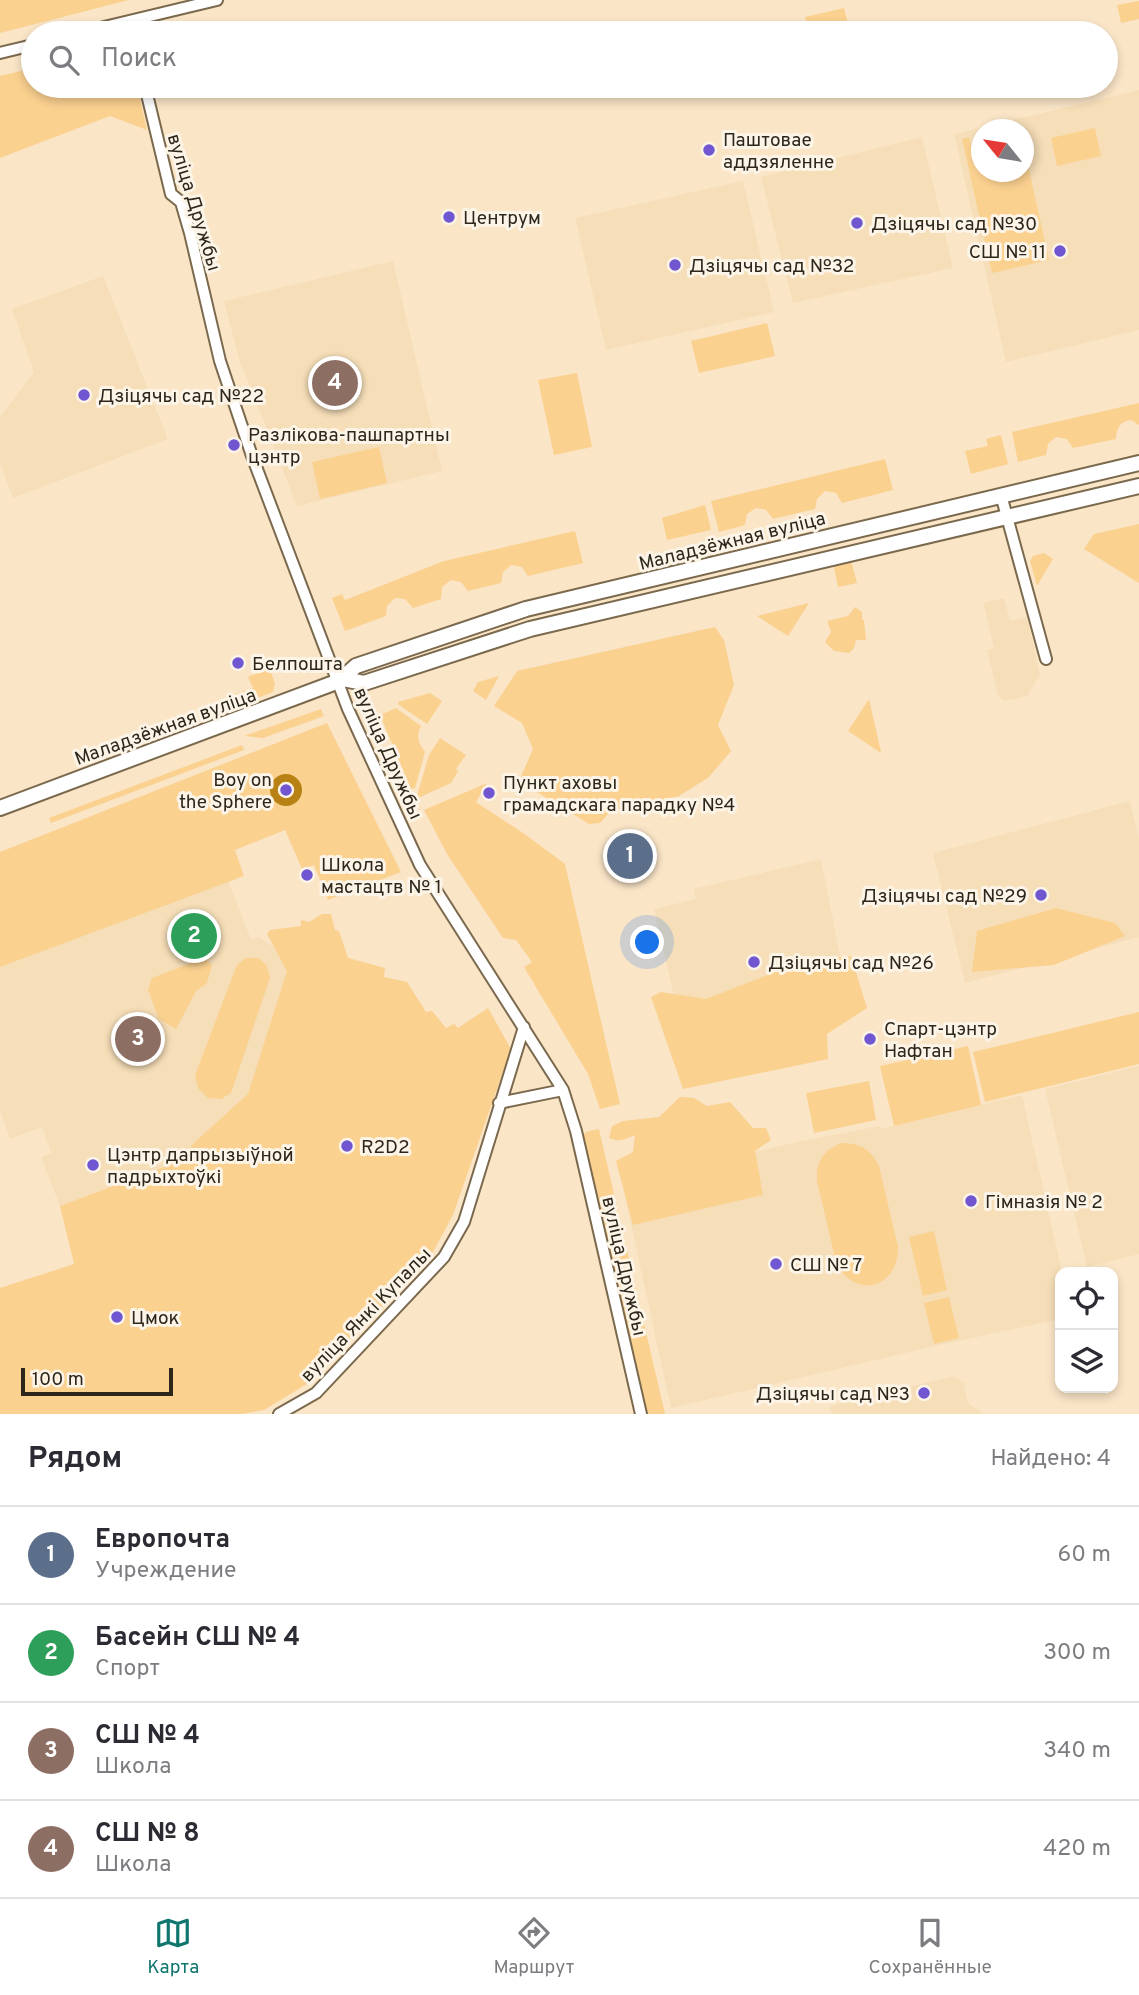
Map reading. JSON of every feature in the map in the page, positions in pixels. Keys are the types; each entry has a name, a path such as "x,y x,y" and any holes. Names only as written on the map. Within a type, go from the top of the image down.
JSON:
{"main road":[{"name":"Маладзёжная вуліца","path":"0,808 341,680 356,666 526,609 1139,463"},
{"name":"Маладзёжная вуліца","path":"341,680 364,683 530,629 1139,486"}],"street":[{"path":"129,21 217,0"},
{"path":"0,54 21,48"},
{"name":"вуліца Дружбы","path":"148,98 171,194 181,202 190,233 220,361 252,456 341,680 353,720 420,865 563,1090 576,1130 640,1414"},
{"path":"1001,495 1046,659"},
{"name":"вуліца Янкі Купалы","path":"279,1414 316,1393 444,1257 464,1223 524,1027"},
{"path":"499,1103 563,1090"}],"shaded area":[{"path":"0,0 129,0 47,21 21,21 21,28 0,33"},
{"path":"1139,1 1139,19 1121,23 1117,5"},
{"path":"844,8 847,21 806,21 805,17"},
{"path":"21,71 21,98 140,98 147,130 110,116 0,158 0,76"},
{"name":"СШ № 11","path":"1139,90 1139,330 1006,362 954,134 971,130 971,182 1034,182 1034,119 1017,119 1105,98 1118,98 1118,95"},
{"path":"1095,128 1101,156 1057,166 1051,138"},
{"name":"Дзіцячы сад №30","path":"922,137 953,268 793,303 761,177"},
{"path":"969,137 971,145 971,179 962,139"},
{"name":"Дзіцячы сад №32","path":"743,181 774,312 606,350 575,218"},
{"path":"972,182 1032,182 1049,260 992,273"},
{"path":"393,261 442,471 297,506 239,359 224,301"},
{"name":"Дзіцячы сад №22","path":"103,276 168,439 13,498 0,464 0,417 34,372 12,309"},
{"path":"767,323 775,356 699,373 691,341"},
{"path":"577,373 592,447 554,455 538,380"},
{"path":"1139,403 1139,425 1131,420 1124,422 1118,429 1116,439 1073,448 1067,439 1056,437 1048,444 1046,455 1018,462 1012,432"},
{"path":"1001,435 1008,464 971,474 965,451 988,446 986,439"},
{"path":"379,447 387,483 320,499 312,462"},
{"path":"885,459 893,490 842,503 836,493 825,491 817,499 815,509 773,519 766,510 756,508 747,514 745,525 719,532 711,501"},
{"path":"705,505 711,530 667,540 662,518"},
{"path":"1139,524 1139,583 1084,549 1094,534"},
{"path":"575,531 583,563 528,576 522,567 511,565 503,572 501,583 468,591 461,582 451,580 442,587 441,599 413,608 405,599 395,598 387,606 386,616 345,631 332,598 342,594 345,600 444,561"},
{"path":"1044,553 1053,559 1037,586 1030,561 1033,556"},
{"path":"845,559 852,564 857,583 838,587 834,567 837,561"},
{"path":"1004,598 1010,621 1027,617 1040,675 1027,696 1004,701 998,696 987,650 994,648 983,603"},
{"path":"809,603 788,636 757,616"},
{"path":"855,607 862,612 866,640 856,640 849,653 834,651 825,642 831,632 827,621 848,616"},
{"path":"715,627 724,640 734,685 718,725 731,751 709,777 679,796 611,811 600,823 589,824 519,781 533,749 522,723 494,706 517,671"},
{"path":"270,669 275,684 273,692 244,703 237,698 235,694 253,688 248,677"},
{"path":"499,676 486,700 473,691 478,682"},
{"path":"430,693 442,701 427,724 398,702"},
{"path":"869,699 881,752 881,753 848,731"},
{"path":"396,708 421,726 418,739 425,752 415,788 411,789 380,715"},
{"path":"321,709 324,716 263,738 244,736"},
{"path":"327,723 401,872 328,900 314,865 302,869 285,830 235,850 244,876 0,967 0,852"},
{"path":"440,738 466,755 456,769 458,771 451,783 416,799 429,755"},
{"path":"242,745 244,750 51,823 49,818"},
{"path":"286,774 298,778 302,790 298,802 286,806 274,802 270,790 274,778"},
{"path":"487,783 476,802 565,864 620,1104 600,1109 588,1074 524,967 532,962 516,940 503,938 447,854 424,810"},
{"name":"Дзіцячы сад №29","path":"1130,801 1139,840 1139,937 965,983 933,853"},
{"name":"Дзіцячы сад №26","path":"821,859 852,1015 688,1057 654,909 696,899 694,889"},
{"path":"228,880 251,940 259,937 288,957 298,958 251,1133 60,1206 41,1157 51,1153 42,1127 10,1139 0,1110 0,967"},
{"path":"1056,908 1115,923 1125,936 1054,965 972,972 977,931"},
{"path":"322,914 331,914 348,958 385,968 384,977 407,982 426,1012 432,1011 446,1028 454,1024 458,1028 488,1008 511,1049 453,1215 433,1252 312,1381 264,1410 241,1414 0,1414 0,1288 74,1264 60,1206 177,1162 248,1094 287,971 267,934 270,930 301,926 301,920 309,922"},
{"path":"851,956 867,1008 827,1034 828,1059 683,1089 651,997 661,992 706,999 804,961"},
{"path":"204,958 212,965 207,983 196,991 176,1029 159,1019 148,990 152,978"},
{"path":"246,958 259,958 267,966 270,978 231,1093 221,1099 208,1098 198,1088 195,1075 237,965"},
{"path":"1139,1012 1139,1064 985,1102 973,1052"},
{"path":"968,1046 981,1105 894,1126 880,1066"},
{"path":"1139,1066 1139,1254 1087,1267 1045,1089"},
{"path":"869,1081 876,1120 814,1133 806,1093"},
{"name":"СШ № 7","path":"1022,1095 1061,1267 1055,1267 1055,1320 671,1408 622,1183 802,1141 880,1126 881,1129"},
{"path":"680,1097 694,1098 707,1106 730,1102 753,1128 766,1128 771,1140 755,1151 763,1195 633,1225 616,1161 633,1152 635,1135 620,1140 609,1138 612,1126 623,1121 659,1117"},
{"path":"599,1129 665,1414 646,1414 582,1137 586,1132"},
{"path":"841,1143 864,1148 876,1160 898,1247 891,1272 874,1284 853,1282 836,1262 817,1181 822,1157"},
{"path":"934,1231 947,1290 923,1296 909,1237"},
{"path":"949,1297 959,1338 934,1344 924,1303"},
{"name":"Дзіцячы сад №3","path":"954,1376 964,1383 968,1403 984,1414 832,1414 830,1406"}],"place":[{"name":"Паштовае аддзяленне","path":"709,150"},
{"name":"Центрум","path":"449,217"},
{"name":"Дзіцячы сад №30","path":"857,223"},
{"name":"СШ № 11","path":"1060,251"},
{"name":"Дзіцячы сад №32","path":"675,265"},
{"name":"СШ № 8","path":"335,383"},
{"name":"Дзіцячы сад №22","path":"84,395"},
{"name":"Разлікова-пашпартны цэнтр","path":"234,445"},
{"name":"Белпошта","path":"238,663"},
{"name":"Boy on the Sphere","path":"286,790"},
{"name":"Пункт аховы грамадскага парадку №4","path":"489,793"},
{"name":"Европочта","path":"630,856"},
{"name":"Школа мастацтв № 1","path":"307,875"},
{"name":"Дзіцячы сад №29","path":"1041,895"},
{"name":"Басейн СШ № 4","path":"194,936"},
{"name":"Дзіцячы сад №26","path":"754,962"},
{"name":"СШ № 4","path":"138,1039"},
{"name":"Спарт-цэнтр Нафтан","path":"870,1039"},
{"name":"R2D2","path":"347,1146"},
{"name":"Цэнтр дапрызыўной падрыхтоўкі","path":"93,1165"},
{"name":"Гімназія № 2","path":"971,1201"},
{"name":"СШ № 7","path":"776,1264"},
{"name":"Цмок","path":"117,1317"},
{"name":"Дзіцячы сад №3","path":"924,1393"}]}
